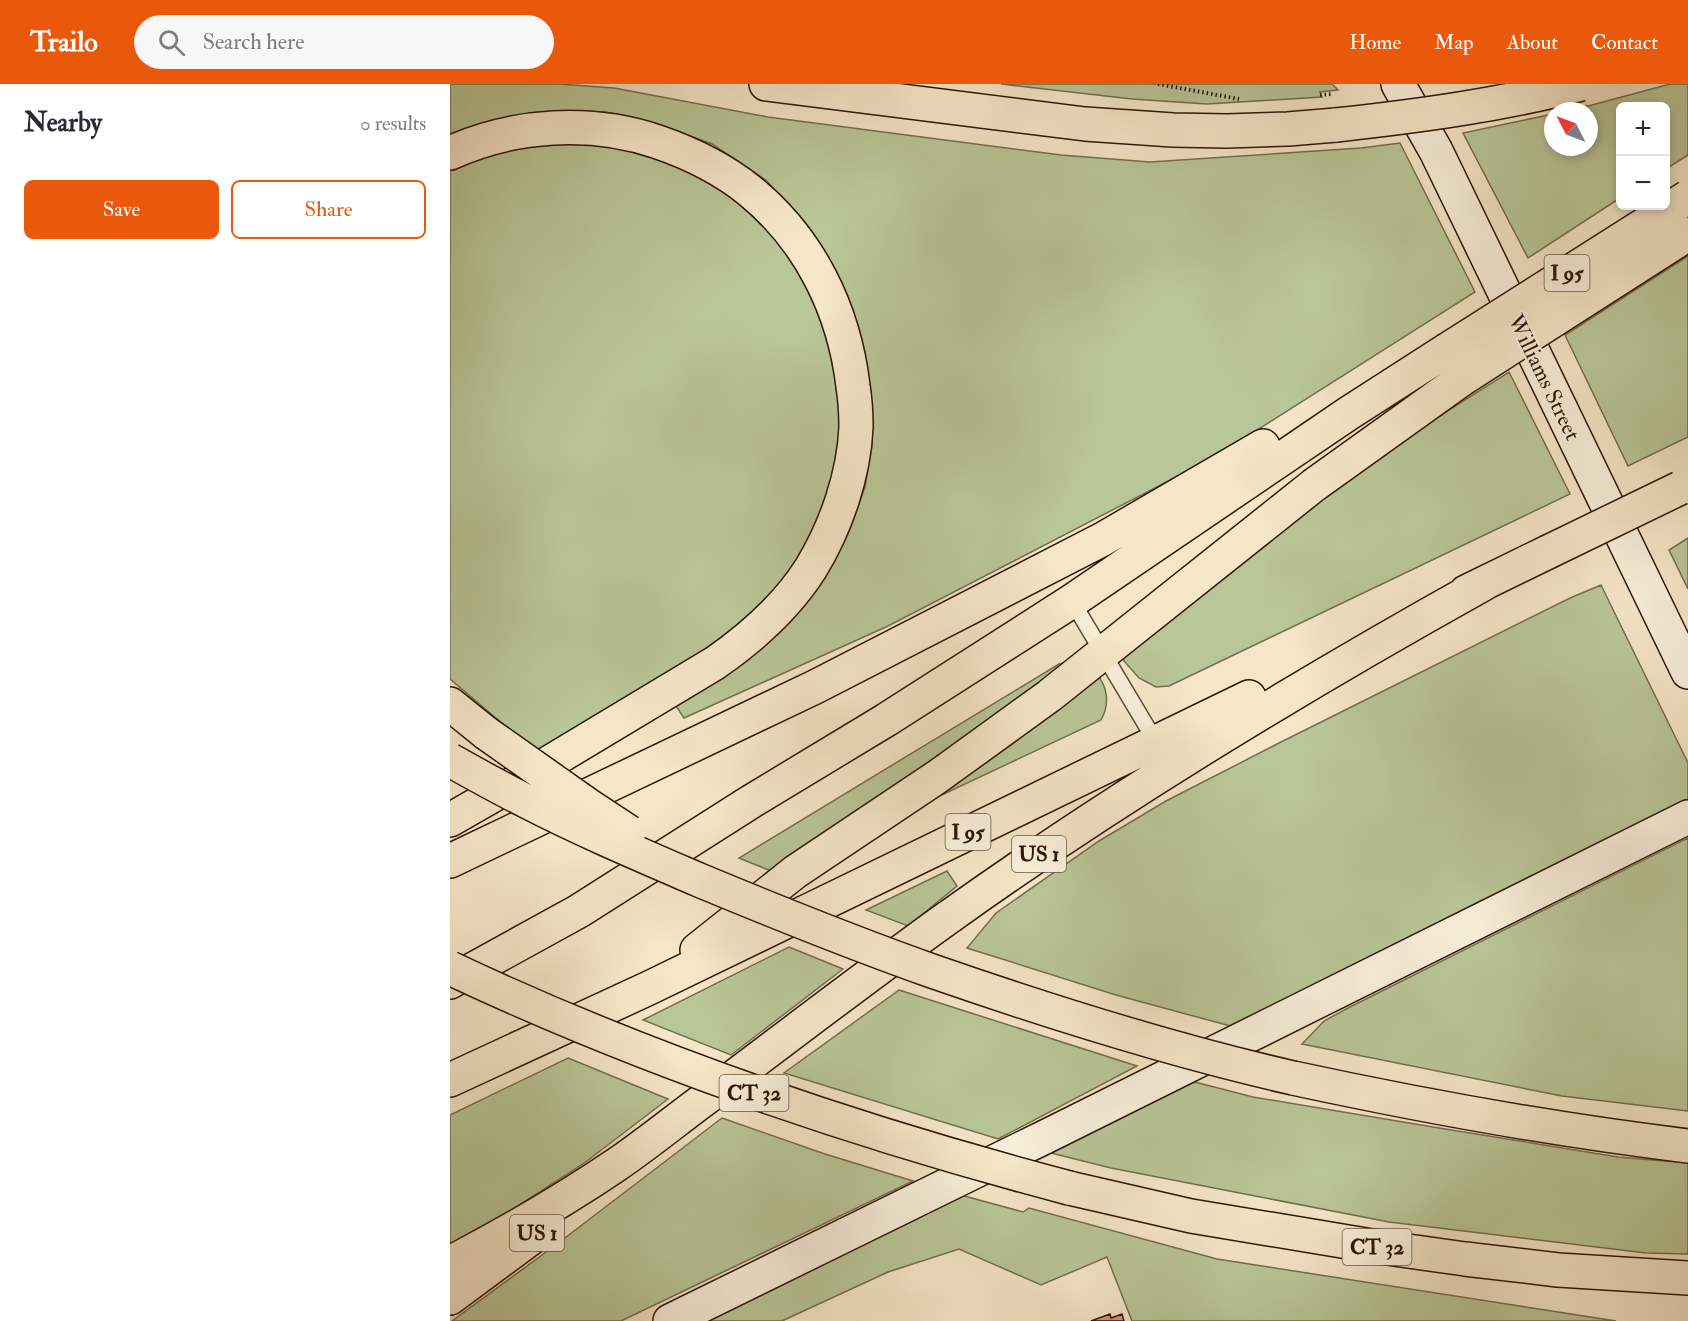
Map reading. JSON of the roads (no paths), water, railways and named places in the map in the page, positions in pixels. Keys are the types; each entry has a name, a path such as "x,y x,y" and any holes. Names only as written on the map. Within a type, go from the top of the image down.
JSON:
{"main road":[{"path":"766,84 1085,124 1227,131 1336,126 1397,119 1479,106 1581,84"},
{"name":"Williams Street","path":"1398,84 1436,151 1688,672"},
{"path":"450,153 475,143 522,131 556,128 596,129 646,138 682,152 727,174 767,206 786,228 820,276 843,333 851,367 856,408 853,455 842,500 811,567 801,583 771,617 715,663 450,820"},
{"name":"I 95","path":"450,982 579,910 896,714 1072,601 1349,413 1688,196"},
{"path":"648,988 795,872 937,777 1049,696 1314,486 1462,379 1688,234"},
{"path":"450,861 867,661 1103,539 1286,432 1349,413"},
{"name":"I 95","path":"450,1080 648,988 1684,486"},
{"name":"US 1","path":"450,1298 529,1239 619,1163 938,925 1056,842 1259,713 1485,583"},
{"path":"450,704 486,733 588,805 657,850 728,892"},
{"path":"450,760 525,801 628,850 873,950 992,992 1176,1049 1293,1078 1453,1111 1567,1130 1688,1146"},
{"path":"670,1321 1056,1132 1688,817"},
{"name":"CT 32","path":"450,968 648,1053 725,1082 825,1117 945,1154 1070,1188 1191,1216 1366,1245 1546,1268 1688,1278"},
{"path":"450,1263 516,1227 619,1163"}],"lane":[{"path":"1072,601 1156,742"}]}
